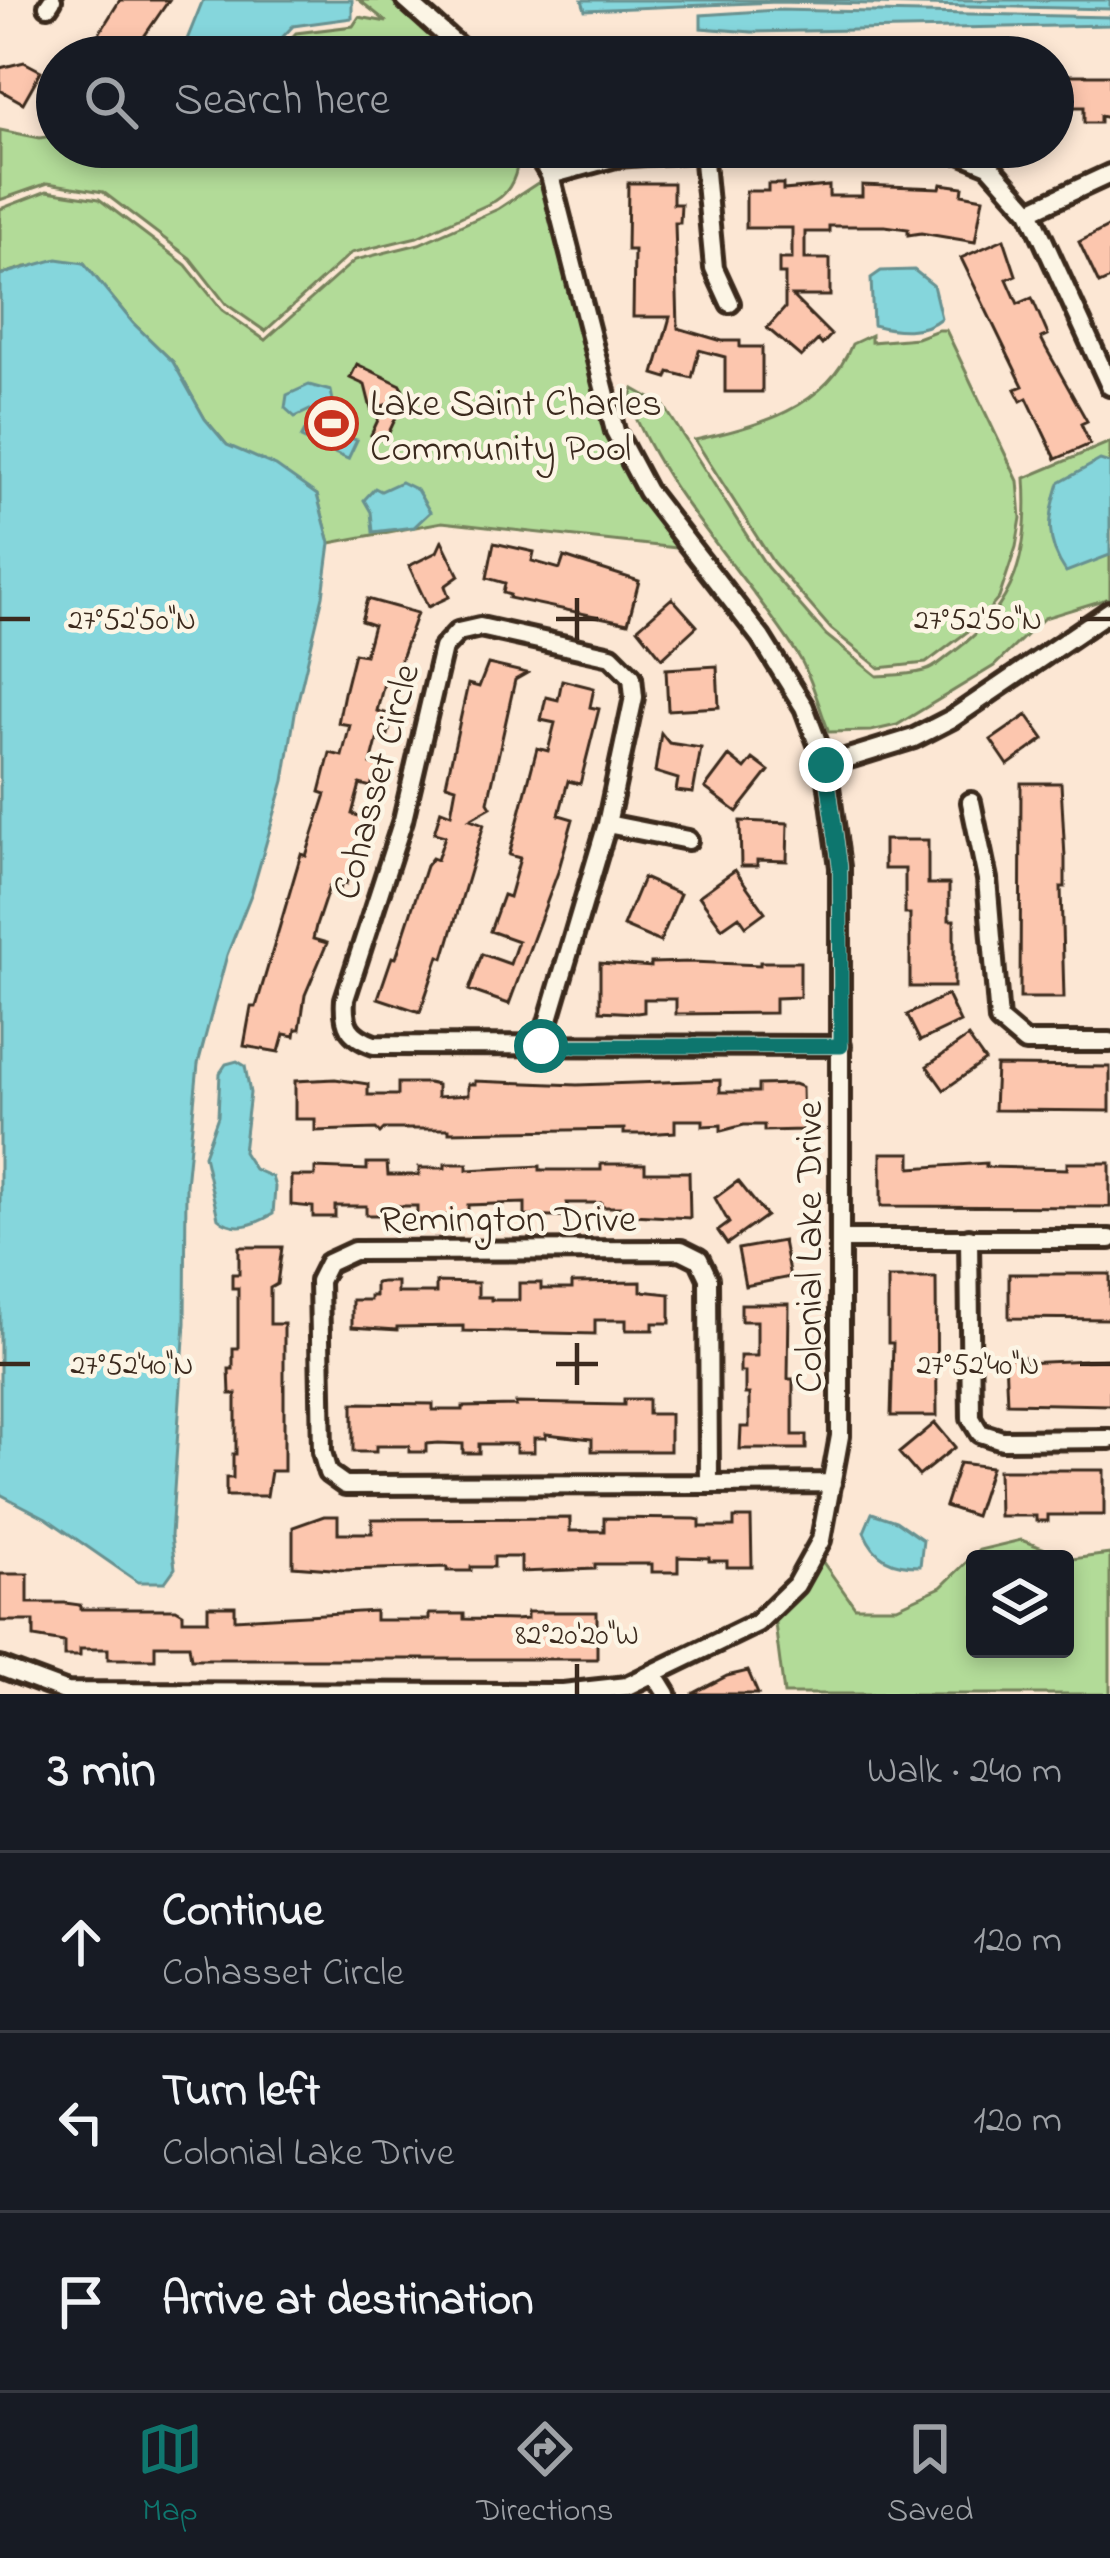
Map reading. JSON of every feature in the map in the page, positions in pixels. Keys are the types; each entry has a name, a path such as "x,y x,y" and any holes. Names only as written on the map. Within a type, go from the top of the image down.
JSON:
{"street":[{"path":"406,0 446,36"},
{"name":"Colonial Lake Drive","path":"0,1667 68,1691 91,1692 563,1693 627,1686 757,1623 796,1585 821,1540 840,1436 842,1239 840,867 826,765 804,707 761,638 647,491 615,431 545,168"},
{"path":"550,176 578,168"},
{"path":"705,168 714,268 730,303"},
{"path":"992,168 1030,211 1110,386"},
{"path":"1030,211 1110,174"},
{"path":"826,765 914,737 953,718 1110,611"},
{"name":"Cohasset Circle","path":"541,1046 607,824 634,697 632,677 611,656 480,627 458,632 443,648 404,820 345,999 344,1021 356,1039 374,1045 541,1046 841,1046"},
{"path":"971,802 987,879 998,1020 1025,1042 1110,1042"},
{"path":"607,824 688,840"},
{"path":"969,1238 970,1418 980,1433 1002,1440 1110,1439"},
{"path":"842,1239 1110,1239"},
{"name":"Remington Drive","path":"709,1484 708,1278 699,1259 681,1250 377,1250 354,1251 328,1263 319,1281 322,1452 328,1473 345,1485 709,1484 832,1483"},
{"path":"654,1673 667,1694"}],"green space":[{"path":"359,0 391,0 434,36 293,36 353,26 359,17 387,22"},
{"path":"0,130 36,137 36,168 516,168 511,184 495,201 417,237 351,253 265,331 226,304 190,258 103,192 48,183 0,200"},
{"path":"550,175 615,431 676,548 442,522 330,543 317,495 227,445 205,419 173,362 133,323 84,263 26,267 0,275 0,209 47,191 99,199 186,265 222,310 265,340 355,260 419,244 498,209"},
{"path":"946,330 1018,481 1021,518 1016,547 999,598 975,626 926,663 879,668 831,629 773,562 695,440 765,421 808,399 841,366 852,344 871,335 871,342 917,338"},
{"path":"634,389 664,406 767,567 826,635 877,676 928,670 976,634 1015,575 1025,530 1025,478 1110,442 1110,598 1044,618 994,666 897,725 829,732 798,655 663,469 629,401"},
{"path":"1021,1540 1048,1550 979,1550"},
{"path":"817,1554 855,1607 897,1607 941,1587 966,1563 966,1658 1074,1658 1074,1559 1110,1554 1110,1694 784,1694 774,1616"}],"water":[{"path":"203,0 352,0 352,18 293,26 284,36 188,36"},
{"path":"582,0 1110,0 1110,9 777,2 585,10"},
{"path":"777,10 1110,17 1110,25 752,32 701,28 701,15"},
{"path":"57,259 84,263 133,323 173,362 205,419 227,445 276,466 317,495 330,543 284,781 252,892 227,955 198,1064 186,1185 185,1323 171,1536 175,1568 165,1582 138,1582 46,1518 0,1494 0,275"},
{"path":"914,270 933,285 941,318 909,330 873,325 871,278 881,271"},
{"name":"Lake Saint Charles Community Pool","path":"309,385 331,391 334,406 350,409 352,418 340,427 345,437 357,440 348,459 301,438 310,421 320,423 321,415 310,410 295,417 285,408 287,395"},
{"path":"1100,460 1110,463 1110,555 1066,572 1050,529 1059,483"},
{"path":"401,482 417,490 430,512 414,527 373,532 364,500 375,488 381,491"},
{"path":"237,1061 245,1066 250,1093 243,1152 254,1169 272,1177 275,1187 273,1214 238,1226 218,1218 204,1155 218,1116 220,1073 226,1064"},
{"path":"872,1513 896,1521 923,1540 920,1566 893,1562 873,1549 864,1532"}],"building":[{"path":"120,0 169,0 144,36 98,36"},
{"path":"24,62 36,68 36,80 23,103 0,90 0,68"},
{"path":"1074,75 1110,75 1110,118 1100,116 1100,123 1084,123 1084,107 1074,107"},
{"path":"628,183 673,183 673,204 681,204 680,223 675,223 678,328 722,341 740,341 740,347 762,347 762,392 725,392 725,357 699,350 692,378 654,374 670,317 633,317"},
{"path":"768,184 783,184 783,190 829,186 829,196 862,196 862,185 940,188 941,184 963,187 962,194 983,198 975,242 908,235 908,229 885,226 829,226 829,232 805,232 805,259 830,259 830,296 792,296 831,335 822,345 818,340 801,357 767,328 785,308 785,274 779,274 779,259 792,259 792,228 746,228 746,191 768,191"},
{"path":"1110,226 1110,279 1099,284 1079,242"},
{"path":"1004,239 1016,275 1007,279 1018,304 1032,298 1048,335 1041,338 1087,421 1081,424 1090,444 1056,459 1027,398 1021,401 1015,389 1023,386 961,258"},
{"path":"357,364 401,385 405,398 385,441 371,435 385,405 371,409 365,385 350,378"},
{"path":"442,541 459,576 445,586 449,597 428,607 409,566 437,552"},
{"path":"494,543 534,552 532,561 560,569 564,557 639,581 628,623 509,598 503,593 505,583 487,578"},
{"path":"672,598 697,626 662,658 638,628"},
{"path":"367,599 417,613 399,664 404,665 400,679 395,685 384,683 377,711 393,715 388,735 379,733 371,764 380,766 376,780 371,787 360,784 352,814 365,818 365,825 346,884 340,890 329,887 316,926 313,939 327,943 305,995 300,1029 295,1036 284,1034 279,1052 244,1046 251,1007 256,1007 301,854 306,856 326,794 320,792 330,753 342,756 350,725 338,723 344,693 354,653 365,655 373,625 361,621"},
{"path":"488,664 527,673 515,680 488,802 491,807 470,819 484,824 444,958 439,956 420,1012 378,998 426,866 432,858 437,860 445,836 434,833 441,810 451,814 456,787 446,784 468,684 479,687"},
{"path":"717,666 719,707 668,710 666,669"},
{"path":"562,680 594,688 590,707 599,709 580,784 568,781 559,815 573,819 509,1004 469,990 482,954 510,964 518,941 490,931 503,895 509,897 520,858 509,855 537,748 548,751 555,723 541,720 546,697 558,700"},
{"path":"1027,715 1044,739 1008,765 991,740"},
{"path":"661,733 669,743 701,748 693,793 676,791 678,779 655,772"},
{"path":"729,756 745,769 753,759 769,771 737,812 705,788"},
{"path":"1021,783 1061,783 1064,998 1020,998"},
{"path":"740,821 788,823 787,861 757,860 757,866 741,866"},
{"path":"884,840 928,840 928,884 949,884 954,987 910,987 905,869 884,869"},
{"path":"735,870 765,912 746,926 739,916 722,928 699,896"},
{"path":"643,878 680,894 660,942 623,926"},
{"path":"800,962 800,997 775,998 775,1013 676,1014 676,999 644,999 644,1012 600,1011 600,963 651,967 651,963"},
{"path":"947,995 960,1022 920,1041 907,1015"},
{"path":"968,1037 985,1061 944,1090 927,1066"},
{"path":"996,1066 1110,1067 1110,1111 994,1110"},
{"path":"335,1079 368,1084 368,1095 398,1095 398,1083 428,1083 437,1085 437,1097 468,1095 468,1084 475,1081 577,1085 720,1080 720,1092 758,1092 758,1085 794,1084 802,1087 803,1130 764,1131 764,1125 744,1125 721,1131 721,1125 703,1126 703,1120 675,1120 675,1132 644,1134 624,1134 624,1129 384,1129 380,1133 376,1129 315,1131 315,1119 295,1119 295,1081"},
{"path":"881,1153 911,1153 911,1168 986,1163 986,1167 1067,1169 1067,1163 1110,1163 1110,1207 881,1206"},
{"path":"367,1163 387,1163 388,1175 419,1175 419,1168 445,1168 445,1164 467,1164 467,1170 540,1166 540,1170 601,1170 601,1164 645,1164 645,1172 689,1172 690,1218 625,1214 625,1207 601,1207 601,1203 567,1203 567,1217 525,1216 525,1203 468,1205 468,1215 439,1216 417,1216 417,1206 388,1206 388,1215 366,1215 366,1206 335,1206 335,1217 313,1217 313,1207 291,1205 291,1176 315,1176 315,1168 367,1170"},
{"path":"738,1181 766,1216 727,1244 718,1231 729,1223 715,1198"},
{"path":"783,1241 790,1277 745,1286 738,1249"},
{"path":"239,1247 282,1247 277,1284 270,1288 270,1324 284,1324 284,1471 271,1471 267,1496 226,1496 226,1478 233,1478 236,1454 236,1394 230,1394 229,1369 233,1369 233,1348 238,1348 238,1288 232,1288 232,1274 239,1274"},
{"path":"1009,1274 1110,1274 1110,1319 1009,1318"},
{"path":"888,1278 936,1278 937,1416 891,1416"},
{"path":"397,1282 397,1293 436,1293 436,1282 478,1283 478,1297 519,1300 519,1283 572,1289 572,1283 641,1282 641,1291 670,1294 670,1323 653,1323 653,1330 626,1330 626,1320 595,1320 595,1334 463,1331 463,1326 352,1327 352,1300 370,1300 375,1296 375,1283"},
{"path":"741,1304 789,1304 793,1435 806,1435 806,1449 740,1449 741,1427 749,1427 749,1394 745,1394 740,1356 757,1356 757,1321 741,1321"},
{"path":"1005,1357 1024,1357 1024,1363 1110,1359 1110,1405 1007,1403"},
{"path":"624,1399 648,1399 648,1414 670,1414 670,1451 592,1451 592,1439 546,1434 546,1438 534,1438 534,1452 516,1452 516,1444 479,1444 479,1453 463,1453 463,1444 438,1443 426,1444 426,1452 409,1452 409,1446 376,1446 376,1452 353,1452 353,1403 433,1404 433,1410 463,1410 516,1403 624,1405"},
{"path":"935,1423 955,1447 919,1476 899,1453"},
{"path":"959,1463 991,1467 975,1516 945,1506"},
{"path":"998,1470 1104,1470 1104,1515 1048,1515 1048,1521 1036,1521 1036,1516 999,1516"},
{"path":"338,1516 338,1533 372,1533 372,1519 570,1518 570,1531 604,1531 604,1518 695,1519 700,1520 700,1527 734,1527 734,1518 751,1518 752,1567 678,1557 678,1572 652,1572 652,1564 595,1564 595,1569 521,1572 521,1557 494,1557 494,1567 471,1567 471,1571 293,1566 293,1527"},
{"path":"0,1574 28,1574 28,1603 65,1603 80,1605 80,1609 176,1609 183,1613 183,1620 208,1620 208,1606 235,1606 235,1619 375,1611 375,1620 429,1620 429,1614 464,1614 464,1619 514,1620 527,1619 527,1612 597,1612 597,1659 191,1659 189,1645 155,1645 155,1659 108,1659 108,1649 80,1649 80,1656 64,1656 64,1642 34,1637 34,1621 0,1621"},
{"path":"748,1671 758,1694 692,1694 727,1676"}],"place":[{"name":"Lake Saint Charles Community Pool","path":"331,423"}],"route":[{"path":"541,1046 841,1046 840,867 826,765"}]}
